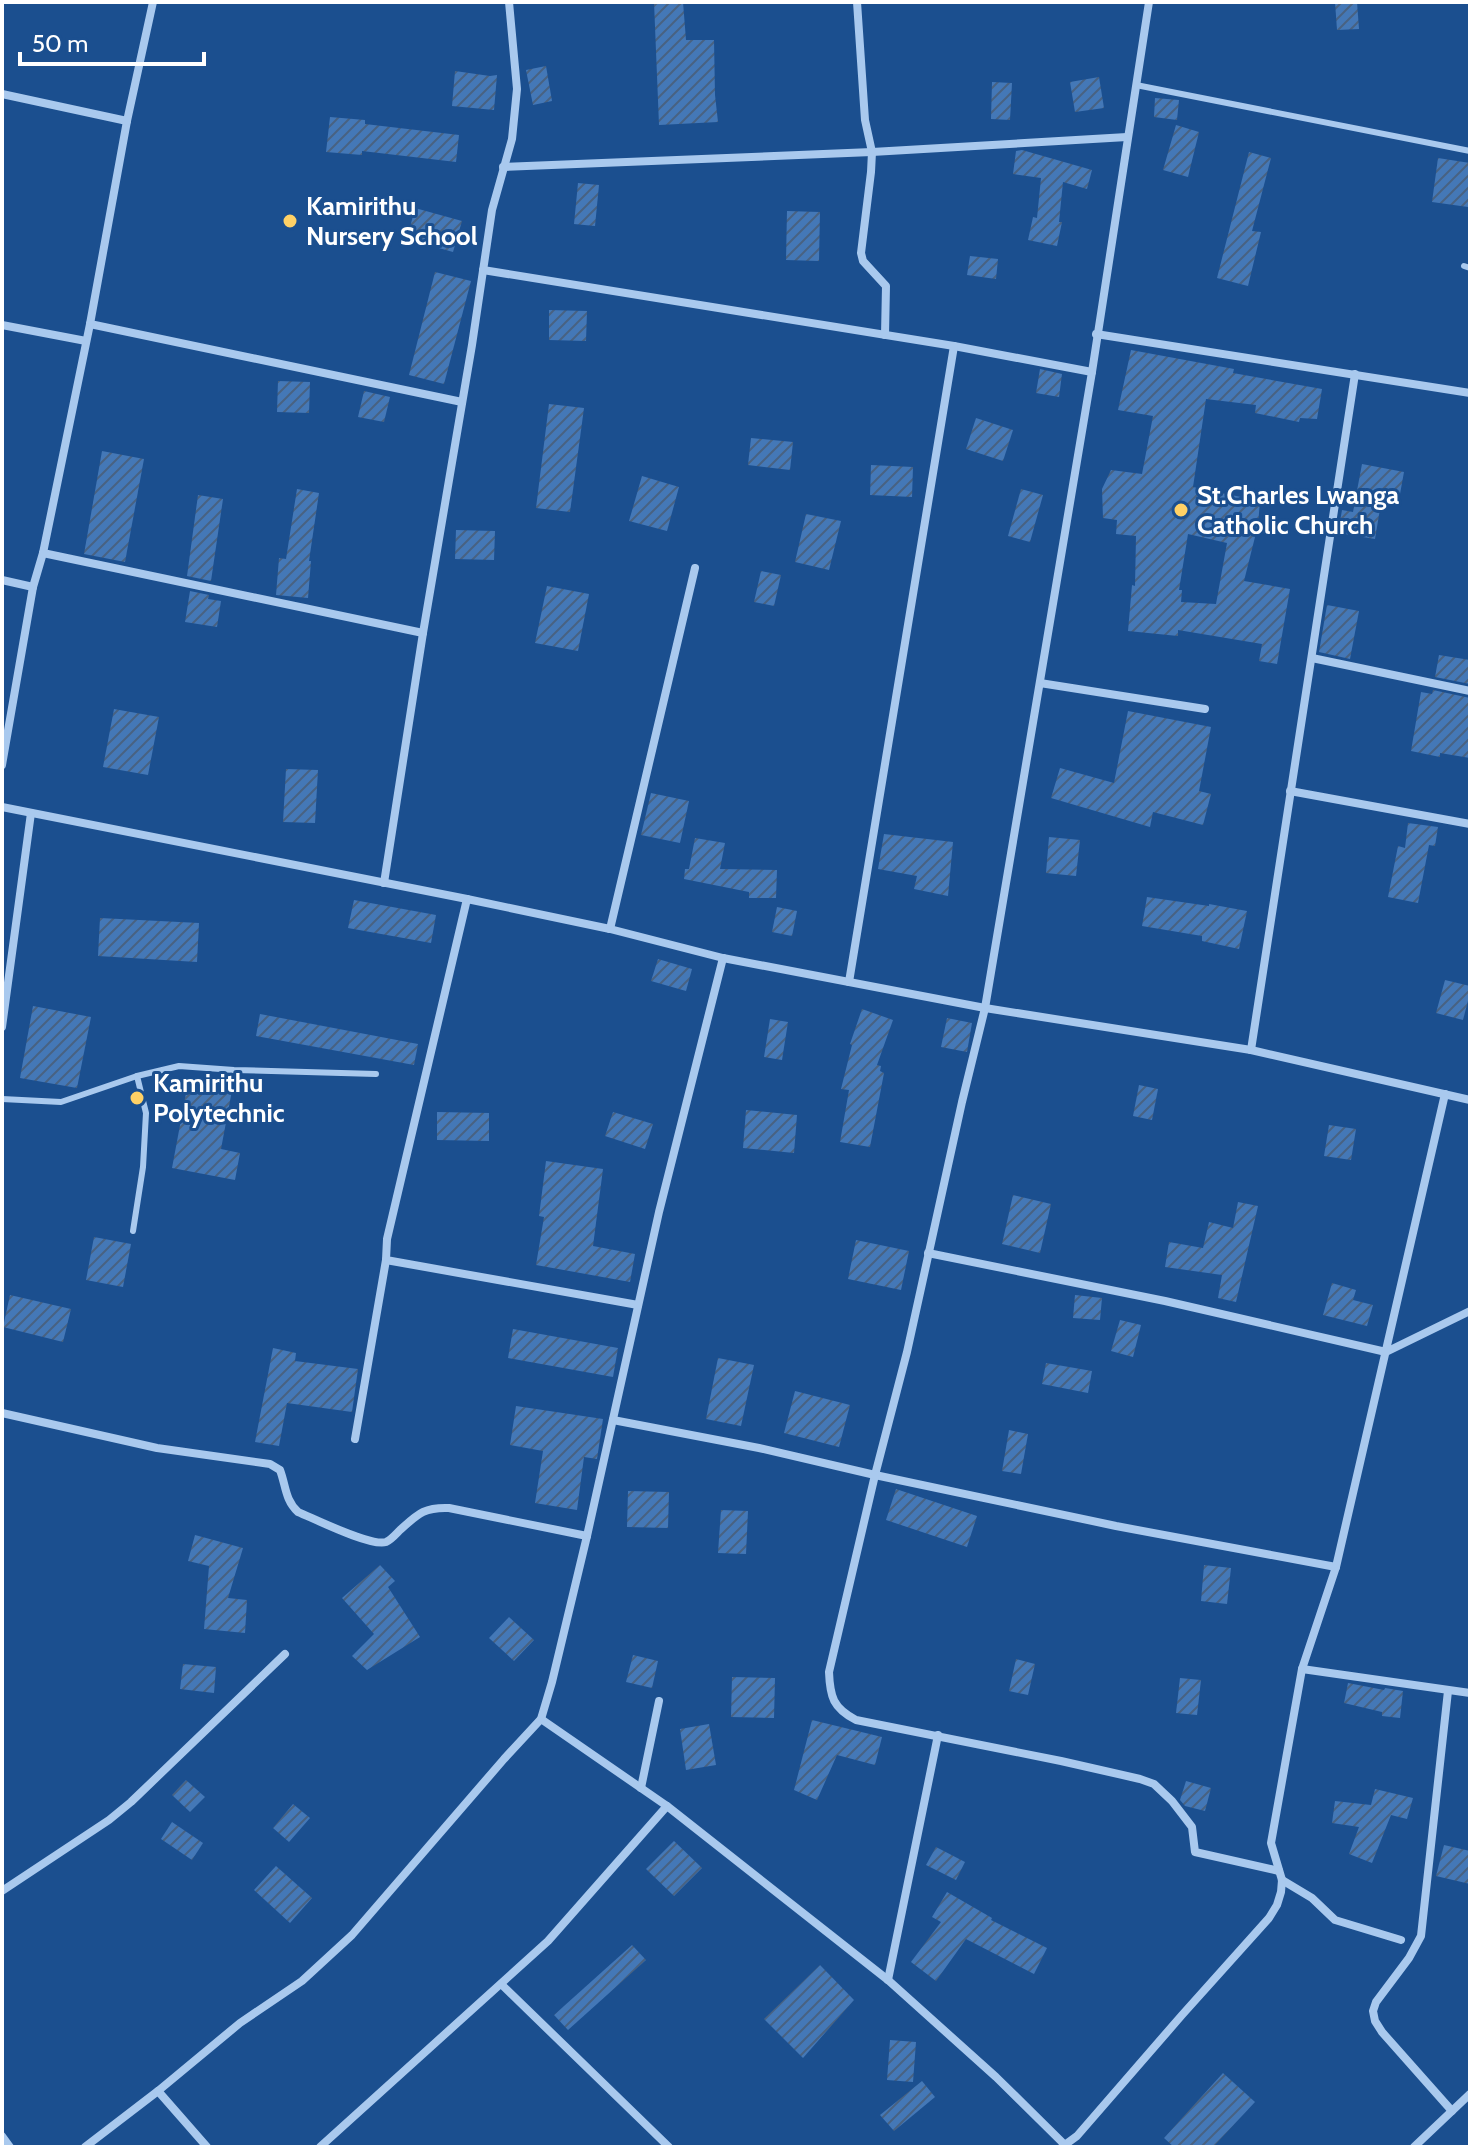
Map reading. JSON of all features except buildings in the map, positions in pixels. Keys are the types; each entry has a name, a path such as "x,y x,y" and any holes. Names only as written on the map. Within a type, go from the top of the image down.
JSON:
{"street":[{"path":"2,765 33,587 43,553 90,324 127,121 153,2"},
{"path":"384,883 492,210 512,139 517,89 509,2"},
{"path":"857,2 865,120 872,152 861,253 863,261 886,286 885,335"},
{"path":"1149,2 1092,372 985,1008 907,1352 829,1672 830,1693 844,1714 856,1720 938,1735 1154,1784 1178,1807 1192,1827 1195,1852 1280,1876 1312,1898 1335,1920 1401,1940"},
{"path":"2,94 127,121"},
{"path":"503,167 872,152 1127,137"},
{"path":"483,270 954,346 1092,372"},
{"path":"90,324 462,402"},
{"path":"2,325 86,341"},
{"path":"1096,334 1470,393"},
{"path":"849,982 954,346"},
{"path":"1251,1050 1355,374"},
{"path":"43,553 423,633"},
{"path":"610,929 695,568"},
{"path":"2,580 33,587"},
{"path":"1312,658 1470,691"},
{"path":"1040,683 1205,709"},
{"path":"1290,791 1470,824"},
{"path":"2,807 467,899 610,929 723,958 985,1008 1251,1050 1470,1100"},
{"path":"2,1027 31,813"},
{"path":"355,1439 387,1239 467,899"},
{"path":"85,2147 240,2023 302,1981 352,1935 541,1719 587,1536 659,1212 723,958"},
{"path":"541,1719 667,1806 888,1980 996,2077 1064,2146 1077,2136 1269,1918 1277,1905 1281,1892 1280,1876 1271,1843 1302,1669 1336,1567 1445,1094"},
{"path":"928,1253 1165,1301 1386,1352 1470,1311"},
{"path":"386,1260 638,1305"},
{"path":"2,1413 157,1448 270,1464 280,1470 284,1491 291,1506 298,1512 375,1542 389,1541 430,1508 449,1508 587,1536"},
{"path":"613,1420 759,1448 1116,1526 1336,1567"},
{"path":"2,1891 131,1802 285,1654"},
{"path":"1302,1669 1470,1693"},
{"path":"1448,1691 1421,1936 1373,2011 1382,2032 1452,2111"},
{"path":"641,1788 659,1701"},
{"path":"888,1980 938,1735"},
{"path":"320,2147 548,1941 667,1806"},
{"path":"501,1984 669,2147"},
{"path":"158,2091 207,2147"},
{"path":"1414,2147 1470,2094"},
{"path":"2,2136 10,2147"}],"lane":[{"path":"1136,85 1470,151"},
{"path":"2,1099 61,1102 137,1076 179,1066 376,1074"},
{"path":"133,1231 143,1167 146,1113 137,1076"}],"place":[{"name":"Kamirithu Nursery School","path":"290,221"},
{"name":"St.Charles Lwanga Catholic Church","path":"1181,510"},
{"name":"Kamirithu Polytechnic","path":"137,1098"}]}
